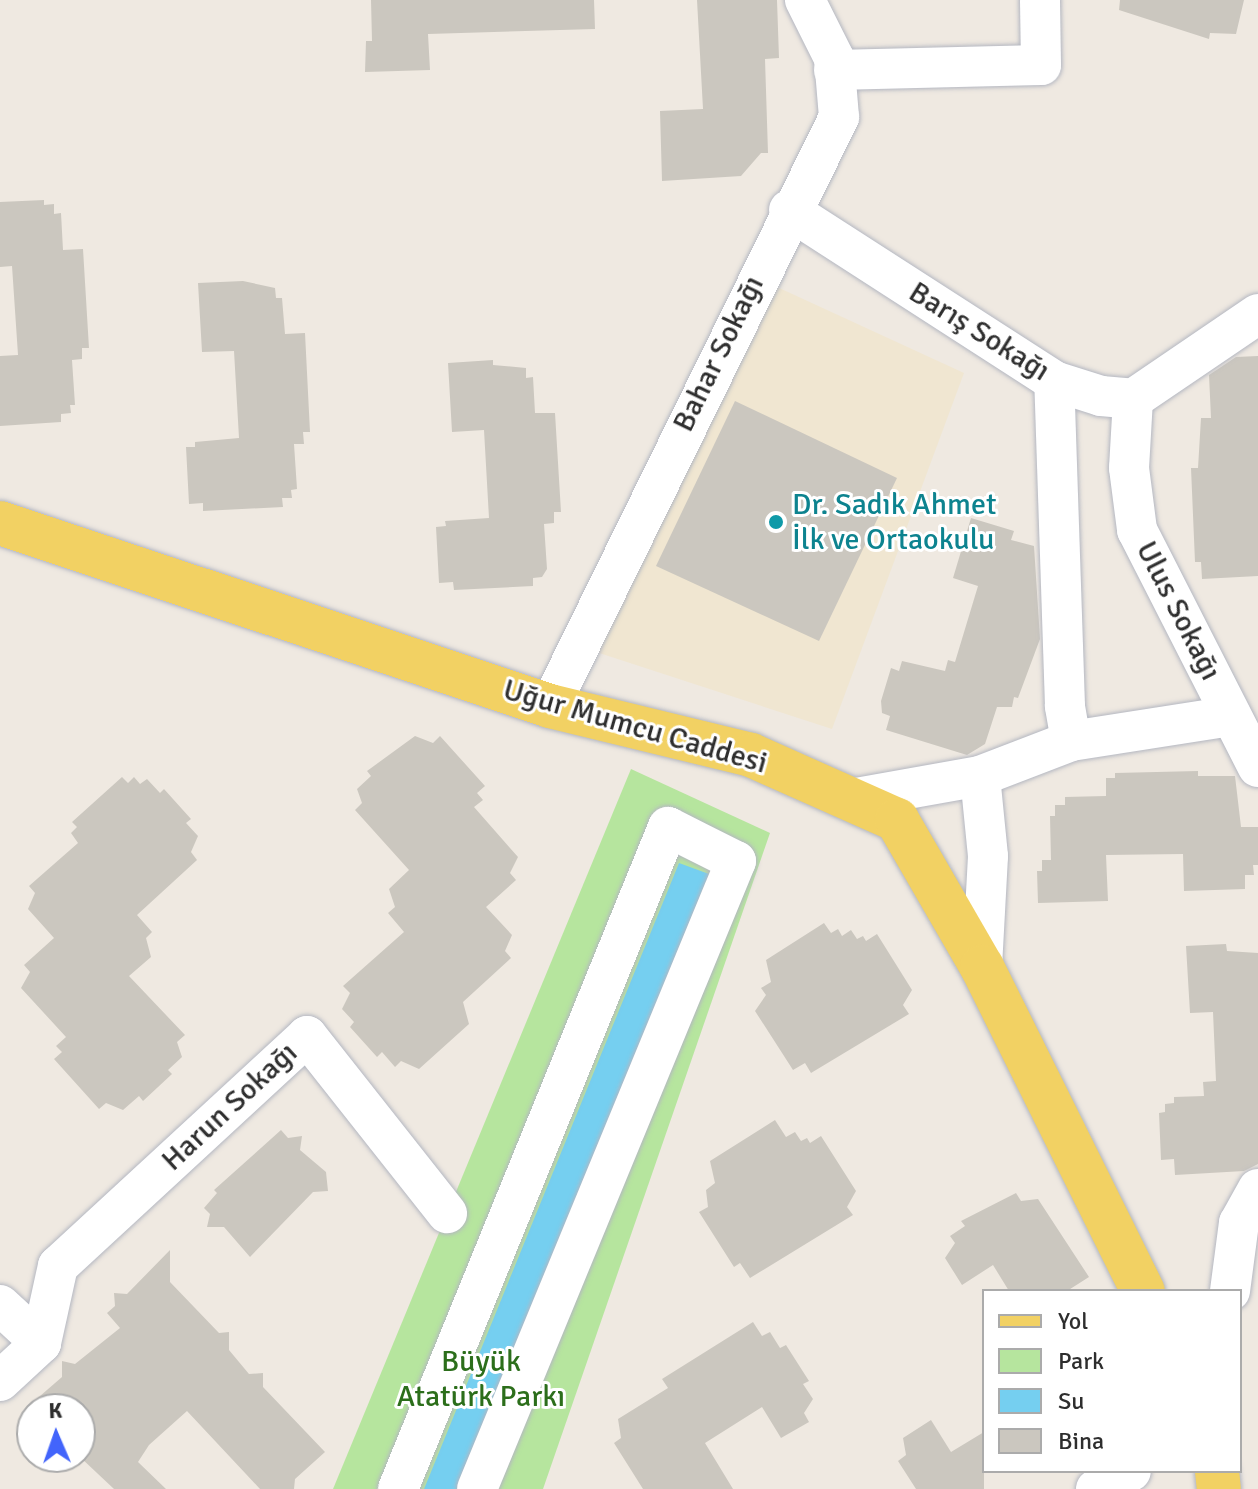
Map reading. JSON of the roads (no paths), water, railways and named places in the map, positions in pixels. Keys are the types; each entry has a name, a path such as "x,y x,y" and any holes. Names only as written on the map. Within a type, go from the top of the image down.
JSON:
{"main road":[{"name":"Uğur Mumcu Caddesi","path":"0,523 550,706 751,755 897,820 982,967 1142,1289"}],"street":[{"name":"Bahar Sokağı","path":"550,706 789,210 839,117 834,58 805,0"},
{"path":"834,70 1041,65 1040,0"},
{"name":"Barış Sokağı","path":"789,210 1054,381 1133,399"},
{"path":"1133,399 1258,314"},
{"path":"1054,381 1065,706 1071,741"},
{"name":"Ulus Sokağı","path":"1133,399 1129,468 1137,530 1258,767"},
{"path":"851,799 980,776 1071,741 1231,716"},
{"path":"980,776 988,856 982,967"},
{"path":"398,1489 668,827 736,861 477,1489"},
{"name":"Harun Sokağı","path":"41,1343 58,1266 307,1036 447,1213"},
{"path":"1230,1289 1239,1223 1258,1189"},
{"path":"0,1305 41,1343 0,1381"},
{"path":"1096,1489 1127,1473"}],"water":[{"path":"679,863 709,874 460,1489 424,1489"}],"place":[{"name":"Dr. Sadık Ahmet İlk ve Ortaokulu","path":"776,522"}],"park label":[{"name":"Büyük Atatürk Parkı","path":"481,1379"}]}
